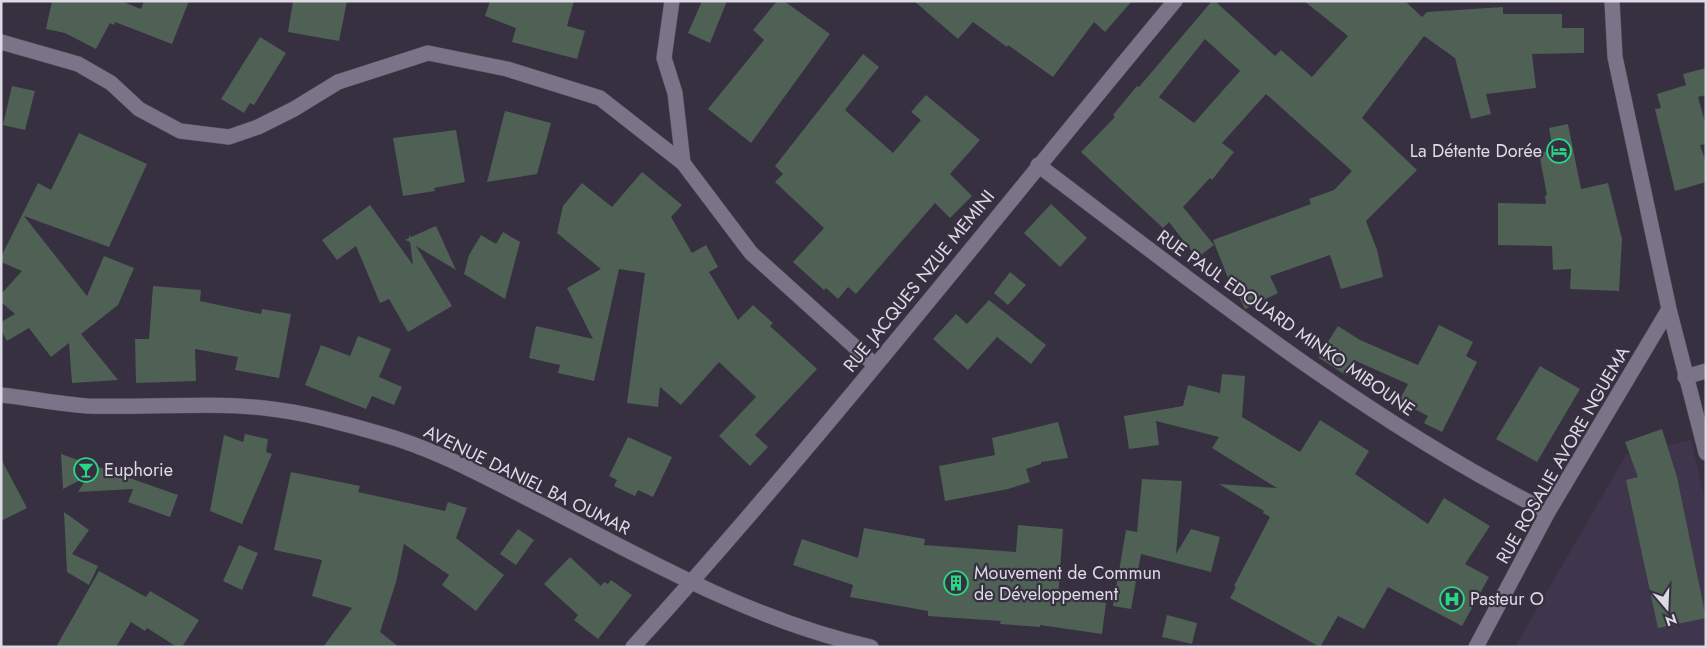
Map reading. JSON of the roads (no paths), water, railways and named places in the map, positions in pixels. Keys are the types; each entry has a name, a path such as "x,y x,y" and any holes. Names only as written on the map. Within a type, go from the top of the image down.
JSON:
{"street":[{"path":"672,1 664,58 675,93 683,162"},
{"name":"RUE JACQUES NZUE MEMINI","path":"634,647 875,365 1174,1"},
{"path":"1612,1 1615,58 1669,309 1706,453"},
{"path":"1,42 78,64 111,83 139,109 180,132 229,137 258,127 294,109 338,82 428,53 507,69 600,98 683,162 751,253 875,365"},
{"name":"RUE PAUL EDOUARD MINKO MIBOUNE","path":"1038,165 1289,352 1418,439 1548,512"},
{"name":"RUE ROSALIE AVORE NGUEMA","path":"1476,647 1548,512 1669,309"},
{"path":"1685,377 1706,371"},
{"name":"AVENUE DANIEL BA OUMAR","path":"1,395 86,406 220,406 264,408 304,415 382,434 467,468 691,582 792,625 828,637 871,647"}],"place":[{"name":"La Détente Dorée","path":"1559,151"},
{"name":"Euphorie","path":"86,470"},
{"name":"Mouvement de Commun de Développement","path":"956,583"},
{"name":"Pasteur O","path":"1452,599"}]}
